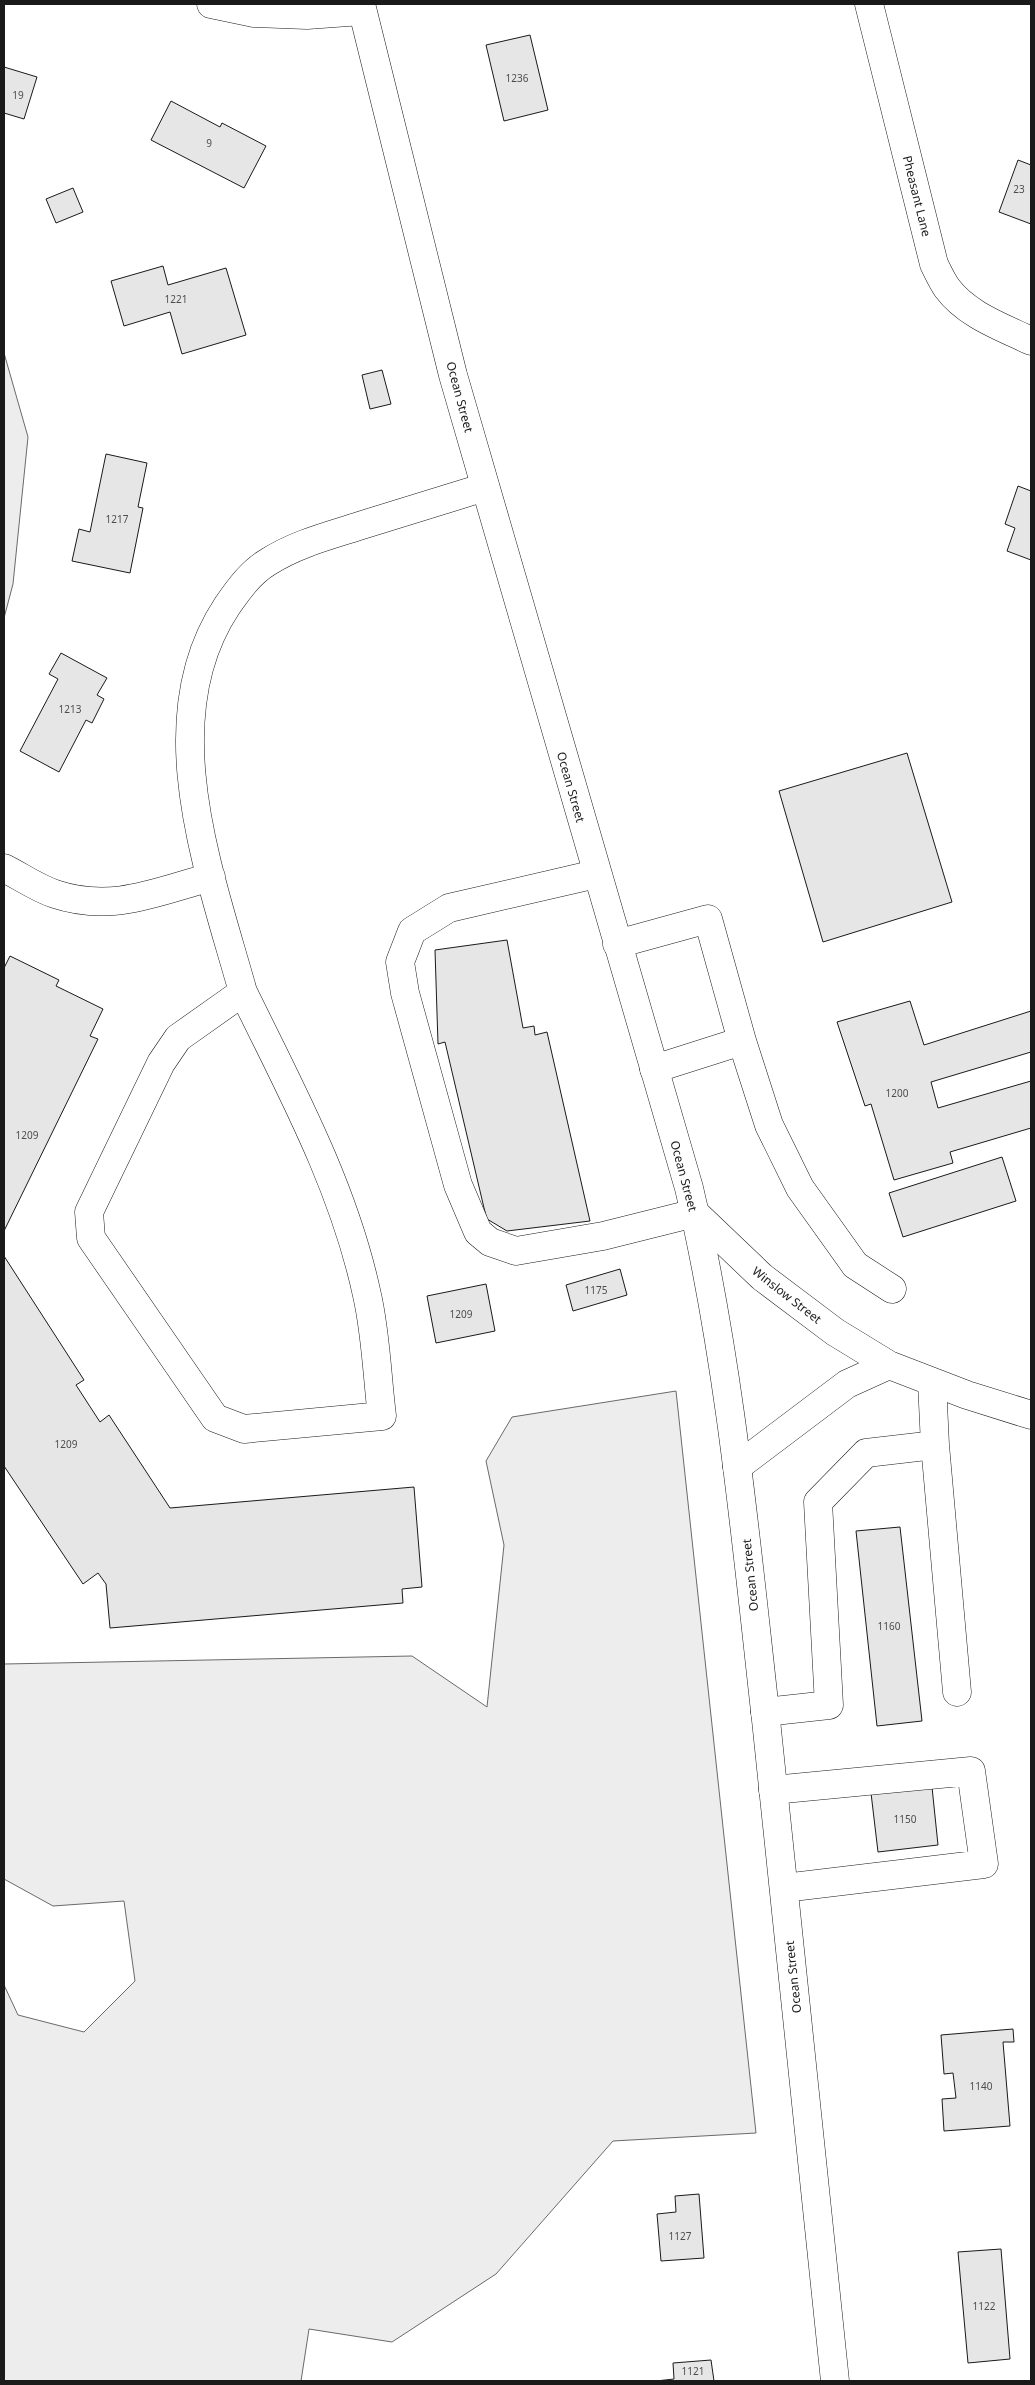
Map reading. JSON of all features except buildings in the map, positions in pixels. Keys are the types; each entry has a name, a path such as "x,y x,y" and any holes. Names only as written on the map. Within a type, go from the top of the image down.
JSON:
{"main road":[{"path":"211,4 254,13 276,8 307,15 362,8"},
{"name":"Pheasant Lane","path":"869,4 934,264 947,288 965,306 988,320 1031,341"},
{"name":"Ocean Street","path":"362,8 453,375 695,1213 710,1281 728,1390 765,1712 835,2381"},
{"path":"243,992 178,1038 161,1063 89,1212 91,1238 215,1418 244,1430 382,1416 367,1296 349,1230 320,1150 243,992 199,834 189,731 196,677 213,627 240,588 266,562 298,545 485,487"},
{"path":"4,868 53,893 86,902 121,902 211,876"},
{"path":"596,874 448,908 412,931 400,962 405,993 458,1184 478,1232 490,1242 516,1251 603,1236 695,1213"},
{"path":"617,944 708,919 742,1041 769,1126 800,1188 856,1265 892,1289"},
{"path":"654,1069 742,1041"},
{"name":"Winslow Street","path":"695,1213 762,1278 834,1332 889,1365 932,1382 1031,1415"},
{"path":"737,1467 847,1384 889,1365"},
{"path":"932,1382 935,1445 957,1692"},
{"path":"765,1712 829,1705 818,1502 866,1453 935,1445"},
{"path":"773,1790 971,1771 984,1864 784,1888"}],"shaded area":[{"path":"4,353 28,437 13,584 4,618"},
{"path":"676,1391 756,2133 613,2141 496,2274 392,2342 309,2329 301,2381 4,2381 4,1985 18,2015 84,2032 135,1981 124,1901 53,1906 4,1879 4,1664 412,1656 487,1707 504,1545 486,1461 512,1417"}]}
